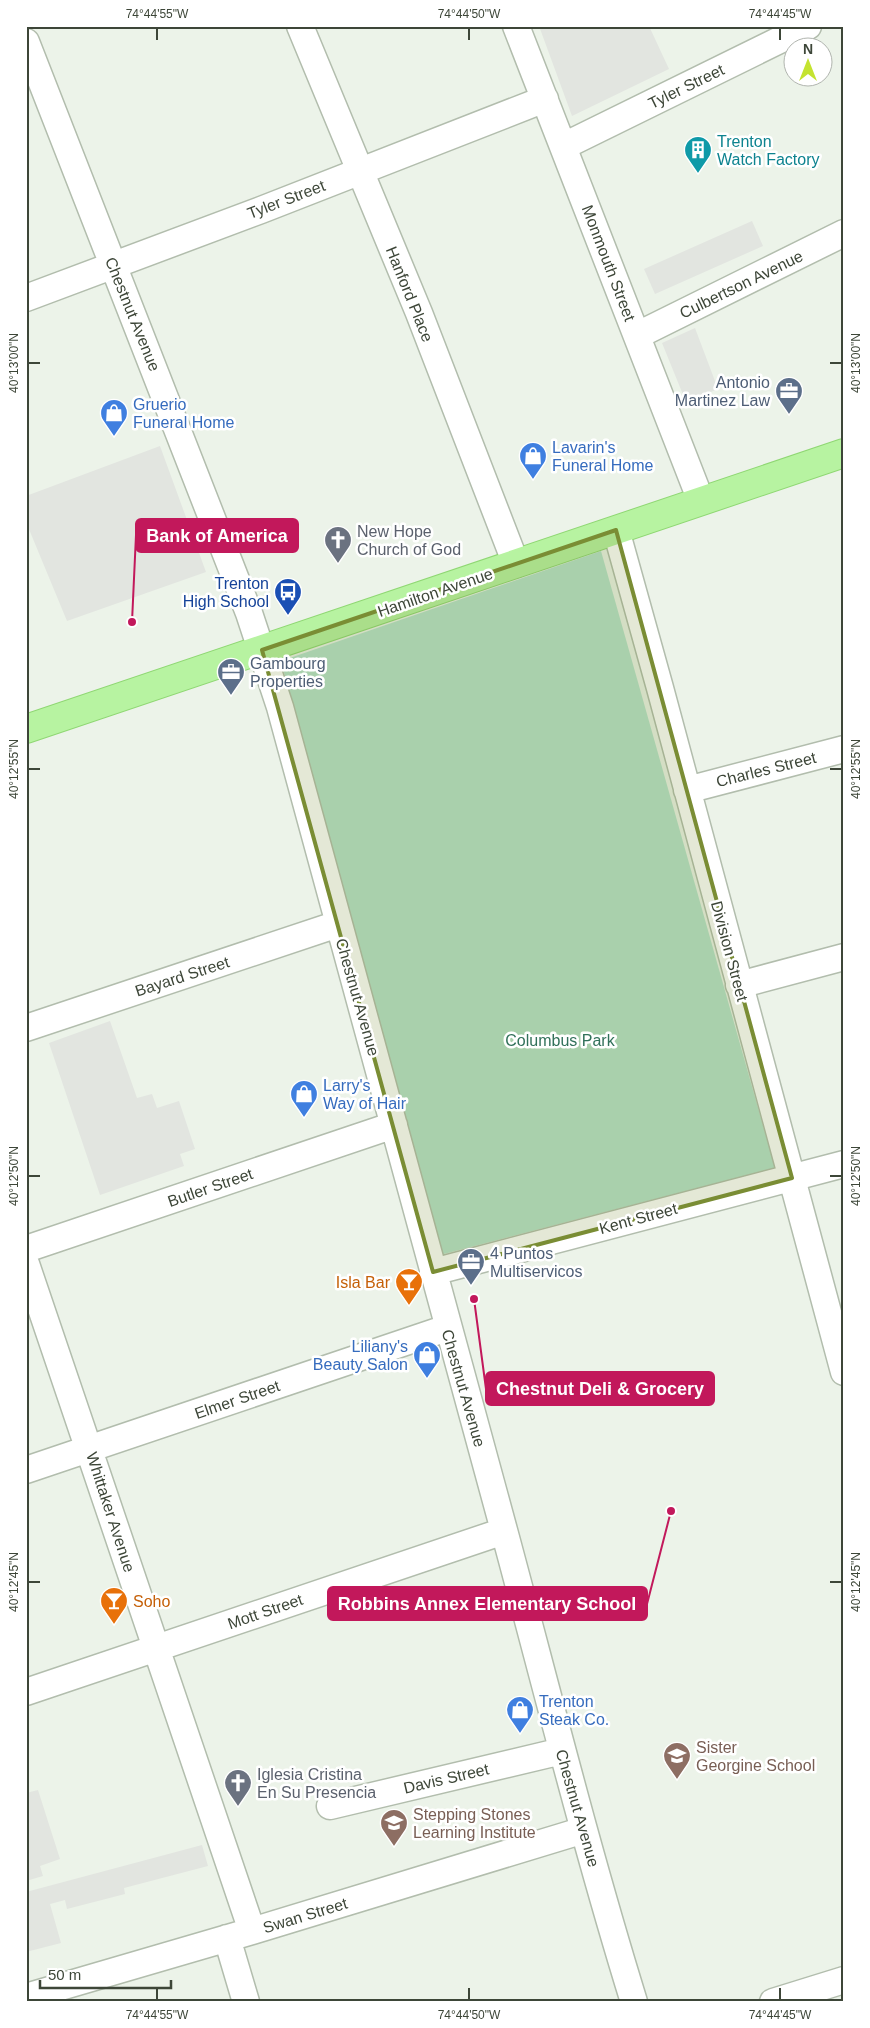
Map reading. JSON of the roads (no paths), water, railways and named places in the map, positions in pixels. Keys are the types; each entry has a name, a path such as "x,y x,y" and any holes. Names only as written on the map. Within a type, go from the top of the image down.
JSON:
{"main road":[{"name":"Hamilton Avenue","path":"26,729 844,453"}],"street":[{"name":"Hanford Place","path":"300,26 419,313 516,564"},
{"name":"Monmouth Street","path":"516,26 638,335 700,501"},
{"name":"Tyler Street","path":"564,146 808,26"},
{"name":"Chestnut Avenue","path":"26,42 114,264 262,650 280,707 562,1751 634,2002"},
{"name":"Tyler Street","path":"26,298 261,210 545,99"},
{"name":"Culbertson Avenue","path":"638,335 844,233"},
{"name":"Division Street","path":"616,530 844,1372"},
{"name":"Charles Street","path":"687,790 844,749"},
{"name":"Bayard Street","path":"26,1028 338,924"},
{"path":"739,985 844,957"},
{"name":"Butler Street","path":"26,1248 394,1126"},
{"name":"Kent Street","path":"433,1272 844,1164"},
{"name":"Whittaker Avenue","path":"26,1264 90,1448 156,1648 239,1935 246,2002"},
{"name":"Elmer Street","path":"26,1470 447,1328"},
{"name":"Mott Street","path":"26,1692 504,1531"},
{"name":"Davis Street","path":"330,1806 562,1751"},
{"name":"Swan Street","path":"26,1997 239,1935 584,1830"},
{"path":"773,2002 844,1980"}],"place":[{"name":"Trenton Watch Factory","path":"698,174"},
{"name":"Antonio Martinez Law","path":"789,415"},
{"name":"Gruerio Funeral Home","path":"114,437"},
{"name":"Lavarin's Funeral Home","path":"533,480"},
{"name":"New Hope Church of God","path":"338,564"},
{"name":"Trenton High School","path":"288,616"},
{"name":"Bank of America","path":"132,622"},
{"name":"Gambourg Properties","path":"231,696"},
{"name":"Larry's Way of Hair","path":"304,1118"},
{"name":"4 Puntos Multiservicos","path":"471,1286"},
{"name":"Chestnut Deli & Grocery","path":"474,1299"},
{"name":"Isla Bar","path":"409,1306"},
{"name":"Liliany's Beauty Salon","path":"427,1379"},
{"name":"Robbins Annex Elementary School","path":"671,1511"},
{"name":"Soho","path":"114,1625"},
{"name":"Trenton Steak Co.","path":"520,1734"},
{"name":"Sister Georgine School","path":"677,1780"},
{"name":"Iglesia Cristina En Su Presencia","path":"238,1807"},
{"name":"Stepping Stones Learning Institute","path":"394,1847"}],"park label":[{"name":"Columbus Park","path":"560,1040"}]}
